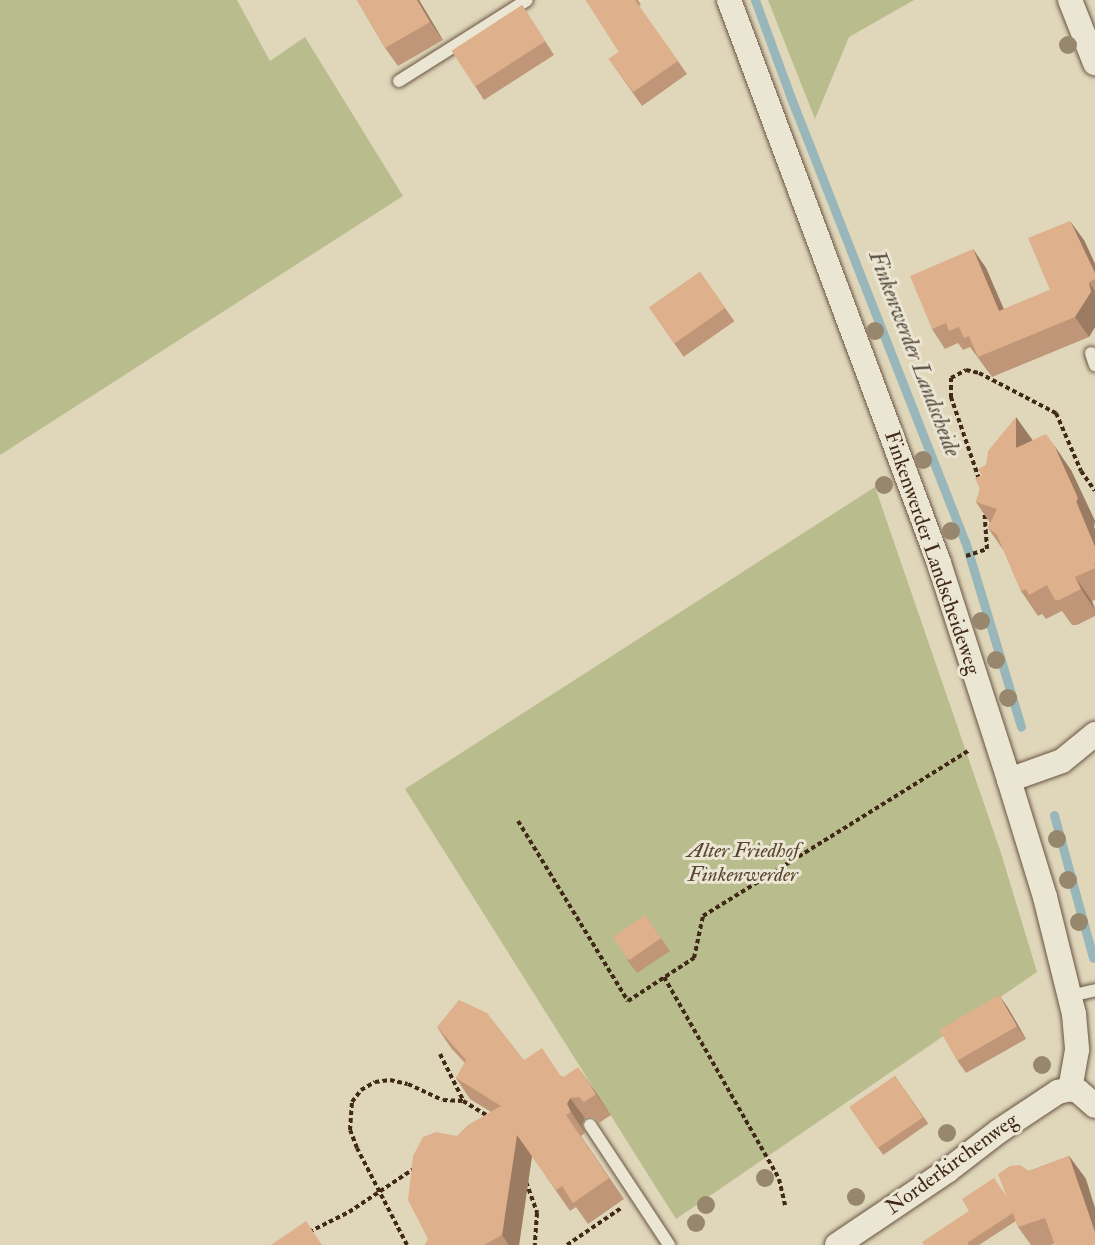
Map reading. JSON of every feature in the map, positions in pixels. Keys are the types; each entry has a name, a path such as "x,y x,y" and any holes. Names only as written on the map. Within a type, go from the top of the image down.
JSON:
{"street":[{"name":"Finkenwerder Landscheideweg","path":"729,0 939,563 995,735 1045,897 1070,996 1077,1034 1077,1061 1070,1089"},
{"path":"1070,0 1095,63"},
{"path":"1009,780 1062,761 1095,734"},
{"path":"1070,1089 1084,1096 1095,1107"},
{"name":"Norderkirchenweg","path":"837,1245 947,1172 1030,1109 1058,1092 1070,1089"}],"lane":[{"path":"399,81 527,0"},
{"path":"1070,996 1095,990"},
{"path":"590,1125 669,1245"}],"path":[{"path":"982,489 951,397 951,378 966,370 979,372 1056,413 1081,471 1095,491"},
{"path":"957,559 987,549 983,499"},
{"path":"518,821 628,1001 694,958 703,916 995,735"},
{"path":"664,977 779,1179 785,1204"},
{"path":"440,1054 463,1101"},
{"path":"407,1245 350,1130 352,1102 361,1090 375,1082 390,1080 408,1084 444,1100 463,1101 490,1117"},
{"path":"480,1124 500,1110"},
{"path":"306,1233 349,1212 421,1164"},
{"path":"522,1171 537,1213 535,1245"},
{"path":"567,1245 638,1197"}],"green space":[{"path":"0,0 237,0 270,61 305,37 403,196 0,455"},
{"path":"768,0 914,0 849,37 815,119"},
{"name":"Alter Friedhof Finkenwerder","path":"875,487 1001,853 1037,972 676,1219 405,789"}],"building":[{"path":"357,0 417,0 430,22 385,48"},
{"path":"586,0 635,0 678,61 633,92 609,59 619,52"},
{"path":"522,5 545,41 475,87 452,51"},
{"path":"1070,221 1095,273 1095,279 1089,282 1091,292 1075,317 978,357 969,336 964,338 959,327 949,331 946,323 932,329 910,276 973,249 999,311 1050,290 1028,238"},
{"path":"700,272 725,308 674,344 649,308"},
{"path":"1016,417 1016,448 1046,434 1054,445 1078,498 1076,502 1095,547 1095,568 1075,577 1081,589 1059,600 1055,600 1047,585 1029,595 1026,589 1021,591 997,535 988,528 997,509 976,502 980,489 975,478 982,475 978,469 986,465 988,451"},
{"path":"645,915 661,938 629,960 613,937"},
{"path":"999,995 1017,1026 957,1061 939,1030"},
{"path":"459,1000 487,1013 524,1060 542,1048 562,1078 578,1067 596,1094 584,1102 579,1097 570,1098 567,1104 571,1112 566,1115 609,1178 573,1203 562,1186 556,1190 517,1135 502,1235 484,1245 425,1245 428,1239 408,1200 413,1156 423,1137 436,1132 457,1136 468,1125 501,1106 456,1078 466,1060 437,1027"},
{"path":"895,1076 923,1117 877,1148 849,1107"},
{"path":"1069,1156 1095,1233 1095,1245 1055,1245 1045,1218 1018,1227 998,1174 1010,1166 1020,1165 1029,1171"},
{"path":"994,1178 1008,1199 1013,1213 967,1243 969,1245 924,1245 922,1242 969,1211 962,1199"},
{"path":"306,1221 322,1245 271,1245"}],"waterway":[{"name":"Finkenwerder Landscheide","path":"755,0 791,98 965,541 1021,727"},
{"name":"Finkenwerder Landscheide","path":"1054,815 1093,958"}]}
